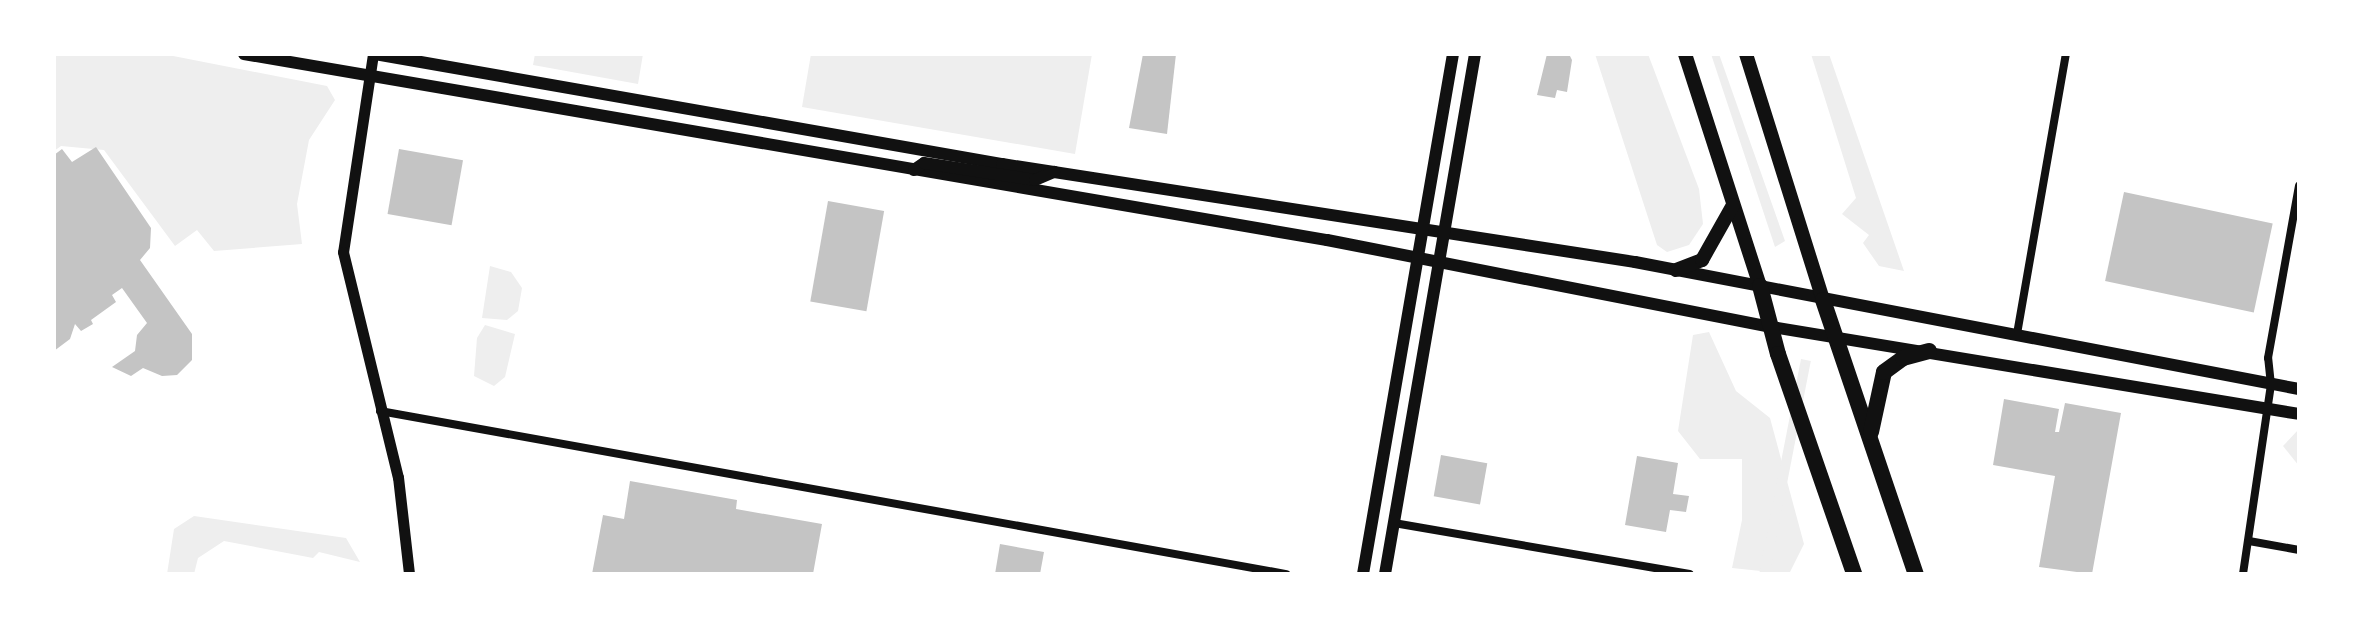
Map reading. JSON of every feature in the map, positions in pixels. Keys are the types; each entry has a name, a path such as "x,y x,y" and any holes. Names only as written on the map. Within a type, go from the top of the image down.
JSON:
{"highway":[{"path":"1685,54 1854,574"},
{"path":"1746,54 1823,300 1916,574"},
{"path":"1676,270 1702,260 1733,205"},
{"path":"1870,438 1875,394 1884,372 1903,358 1929,351"}],"main road":[{"path":"244,54 1440,261 1772,327 2299,414"},
{"path":"374,54 1055,172 1676,270 2299,389"},
{"path":"1363,574 1453,54"},
{"path":"1385,574 1475,54"},
{"path":"914,170 924,163 1035,180 1055,172"}],"street":[{"path":"374,54 343,252 398,477 409,574"},
{"path":"2017,334 2066,54"},
{"path":"2243,574 2271,385 2268,358 2299,186"},
{"path":"380,411 1286,574"},
{"path":"1394,523 1690,574"},
{"path":"2249,541 2299,550"}],"shaded area":[{"path":"54,54 163,54 327,86 335,100 309,140 297,204 302,244 214,251 197,230 175,246 104,150 61,146 54,151"},
{"path":"535,54 643,54 638,84 533,65"},
{"path":"811,54 1092,54 1075,154 802,107"},
{"path":"1595,54 1648,54 1699,189 1703,224 1689,245 1667,252 1657,245"},
{"path":"1711,54 1719,54 1785,241 1775,247"},
{"path":"1811,54 1829,54 1904,271 1879,266 1863,243 1869,235 1842,214 1856,198"},
{"path":"490,266 511,272 522,288 518,311 507,320 482,318"},
{"path":"485,325 515,334 505,377 494,386 474,376 477,338"},
{"path":"1709,332 1736,391 1770,418 1804,544 1789,574 1732,568 1742,520 1742,459 1700,459 1678,431 1693,335"},
{"path":"1801,359 1811,361 1769,574 1759,574"},
{"path":"2299,429 2299,466 2283,446"},
{"path":"194,516 346,538 360,562 319,552 313,558 224,541 198,558 194,574 167,574 174,529"}],"building":[{"path":"1143,54 1176,54 1167,134 1129,128"},
{"path":"1547,54 1569,54 1572,60 1567,92 1557,90 1555,98 1537,95"},
{"path":"96,147 151,228 150,248 140,260 192,334 192,360 177,375 162,376 143,368 131,376 112,367 135,351 137,335 147,323 122,288 112,295 116,302 91,320 93,324 81,331 75,324 70,339 54,351 54,155 62,149 72,162"},
{"path":"399,149 463,160 452,225 388,214"},
{"path":"2124,192 2273,224 2254,313 2105,281"},
{"path":"828,201 884,211 866,311 810,301"},
{"path":"2004,399 2059,409 2055,432 2059,432 2065,403 2121,413 2092,574 2039,567 2055,476 1993,465"},
{"path":"1441,455 1487,463 1480,505 1434,496"},
{"path":"1637,456 1678,463 1673,494 1689,496 1686,512 1670,510 1666,532 1625,525"},
{"path":"630,481 737,500 736,509 822,524 813,574 592,574 603,515 624,519"},
{"path":"1000,544 1044,552 1040,574 995,574"}]}
